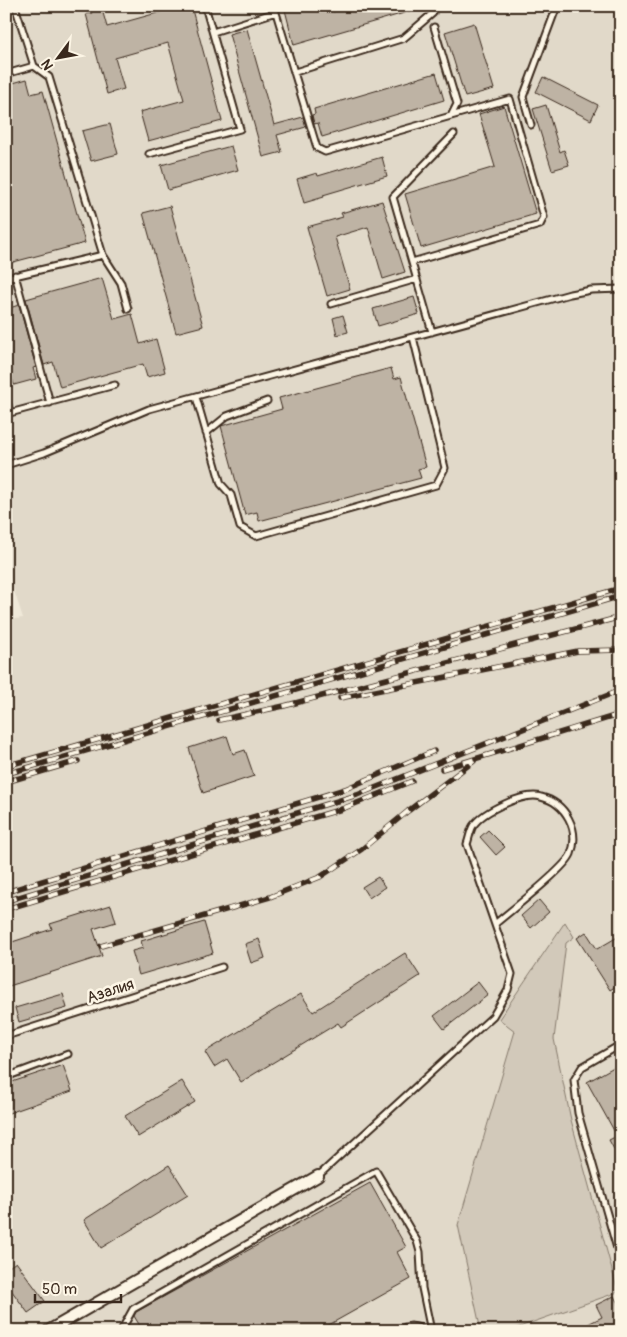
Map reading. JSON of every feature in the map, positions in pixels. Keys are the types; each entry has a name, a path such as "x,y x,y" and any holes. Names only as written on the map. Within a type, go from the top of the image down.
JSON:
{"street":[{"path":"48,1331 318,1176"}],"lane":[{"path":"15,6 34,66 49,77 103,254 122,283 128,309"},
{"path":"149,154 240,129 206,6"},
{"path":"274,6 317,148 325,152 510,98 544,217 540,225 412,262"},
{"path":"294,72 404,38 433,13 431,6"},
{"path":"531,126 523,97 557,6"},
{"path":"213,32 276,12"},
{"path":"434,27 457,104 451,116"},
{"path":"6,74 34,66"},
{"path":"432,332 393,196 454,134"},
{"path":"6,278 103,254"},
{"path":"15,275 50,402"},
{"path":"331,304 417,279"},
{"path":"6,465 44,453 149,409 570,294 591,290 621,289"},
{"path":"196,396 221,484 231,495 240,527 256,536 436,485 445,468 413,337"},
{"path":"6,398 8,414 115,385"},
{"path":"206,433 227,416 268,401"},
{"path":"318,1176 493,1016 508,990 512,974 494,924 467,844 473,826 492,809 521,798 541,796 564,809 575,834 570,855 559,869 494,924"},
{"name":"Азалия","path":"6,1036 222,967"},
{"path":"620,1045 582,1067 574,1080 578,1113 621,1257"},
{"path":"6,1077 68,1054"},
{"path":"124,1331 122,1329 133,1309 376,1171 417,1241 420,1252 422,1288 431,1331"},
{"path":"399,1331 411,1326 420,1327 425,1331"}],"shaded area":[{"path":"6,6 621,6 621,1331 6,1331 6,620 23,618 6,566"},
{"path":"565,922 574,937 566,943 554,1039 571,1120 618,1292 508,1331 481,1331 458,1225 515,1031 499,1019"}],"building":[{"path":"90,6 101,6 107,27 182,6 191,6 222,121 148,141 140,112 184,100 168,43 115,58 124,89 107,94 86,14 92,13"},
{"path":"284,6 333,6 333,12 353,6 417,6 418,9 294,45"},
{"path":"474,23 494,89 465,97 445,32"},
{"path":"247,29 274,125 303,117 306,127 277,135 282,152 263,157 229,34"},
{"path":"436,73 444,100 322,137 318,123 314,124 312,115 315,114 314,109"},
{"path":"543,77 598,105 591,120 536,92"},
{"path":"27,79 31,94 43,91 85,243 6,264 6,85"},
{"path":"546,105 560,152 564,150 569,165 552,170 533,109"},
{"path":"504,106 536,214 421,248 405,194 495,167 479,114"},
{"path":"110,124 118,154 91,161 82,131"},
{"path":"231,146 238,170 168,190 161,165"},
{"path":"382,157 387,176 323,195 324,197 304,203 297,179 317,173 318,176"},
{"path":"382,201 405,272 383,279 368,227 335,237 350,289 327,296 307,227 343,217 341,213"},
{"path":"170,206 203,326 176,333 143,213"},
{"path":"102,278 114,319 132,314 140,344 156,339 165,372 147,377 143,364 60,387 53,362 44,365 26,299"},
{"path":"414,297 419,314 378,326 373,309"},
{"path":"19,305 36,367 33,368 36,379 14,385 6,357 6,309"},
{"path":"343,315 348,332 337,335 333,318"},
{"path":"391,368 394,379 401,377 426,467 418,469 421,478 259,521 257,512 245,515 221,426 282,409 279,398"},
{"path":"227,736 233,754 245,750 254,776 203,793 189,748"},
{"path":"488,830 505,847 496,855 480,837"},
{"path":"378,877 385,887 369,898 362,887"},
{"path":"539,900 549,912 531,928 521,916"},
{"path":"111,905 116,922 93,929 102,956 6,987 6,944 52,929 50,924"},
{"path":"204,922 213,953 139,975 132,951 143,948 141,941"},
{"path":"586,932 597,949 621,935 621,983 610,990 577,938"},
{"path":"259,939 265,958 251,963 245,944"},
{"path":"405,953 420,976 341,1027 338,1023 241,1082 227,1059 214,1067 205,1052 301,994 313,1012"},
{"path":"478,982 488,995 444,1029 434,1016"},
{"path":"63,994 67,1008 19,1022 15,1008"},
{"path":"621,1063 621,1162 609,1140 617,1136 587,1082"},
{"path":"63,1065 72,1091 6,1114 6,1084"},
{"path":"182,1081 195,1102 138,1137 125,1116"},
{"path":"169,1165 188,1195 101,1248 84,1220"},
{"path":"370,1183 406,1247 397,1252 411,1279 318,1331 143,1331 134,1316 136,1312"},
{"path":"16,1262 45,1301 28,1313 6,1283 6,1269"},
{"path":"614,1296 621,1310 621,1331 574,1331 602,1317 596,1305"}],"railway":[{"path":"6,766 621,588"},
{"path":"6,774 621,596"},
{"path":"219,720 284,706 621,617"},
{"path":"340,698 578,651 621,650"},
{"path":"6,901 357,795 621,690"},
{"path":"442,769 621,714"},
{"path":"6,892 345,789 434,751"},
{"path":"6,782 78,761"},
{"path":"101,946 270,897 320,877 362,849 474,761"},
{"path":"6,909 342,809 412,781"}]}
